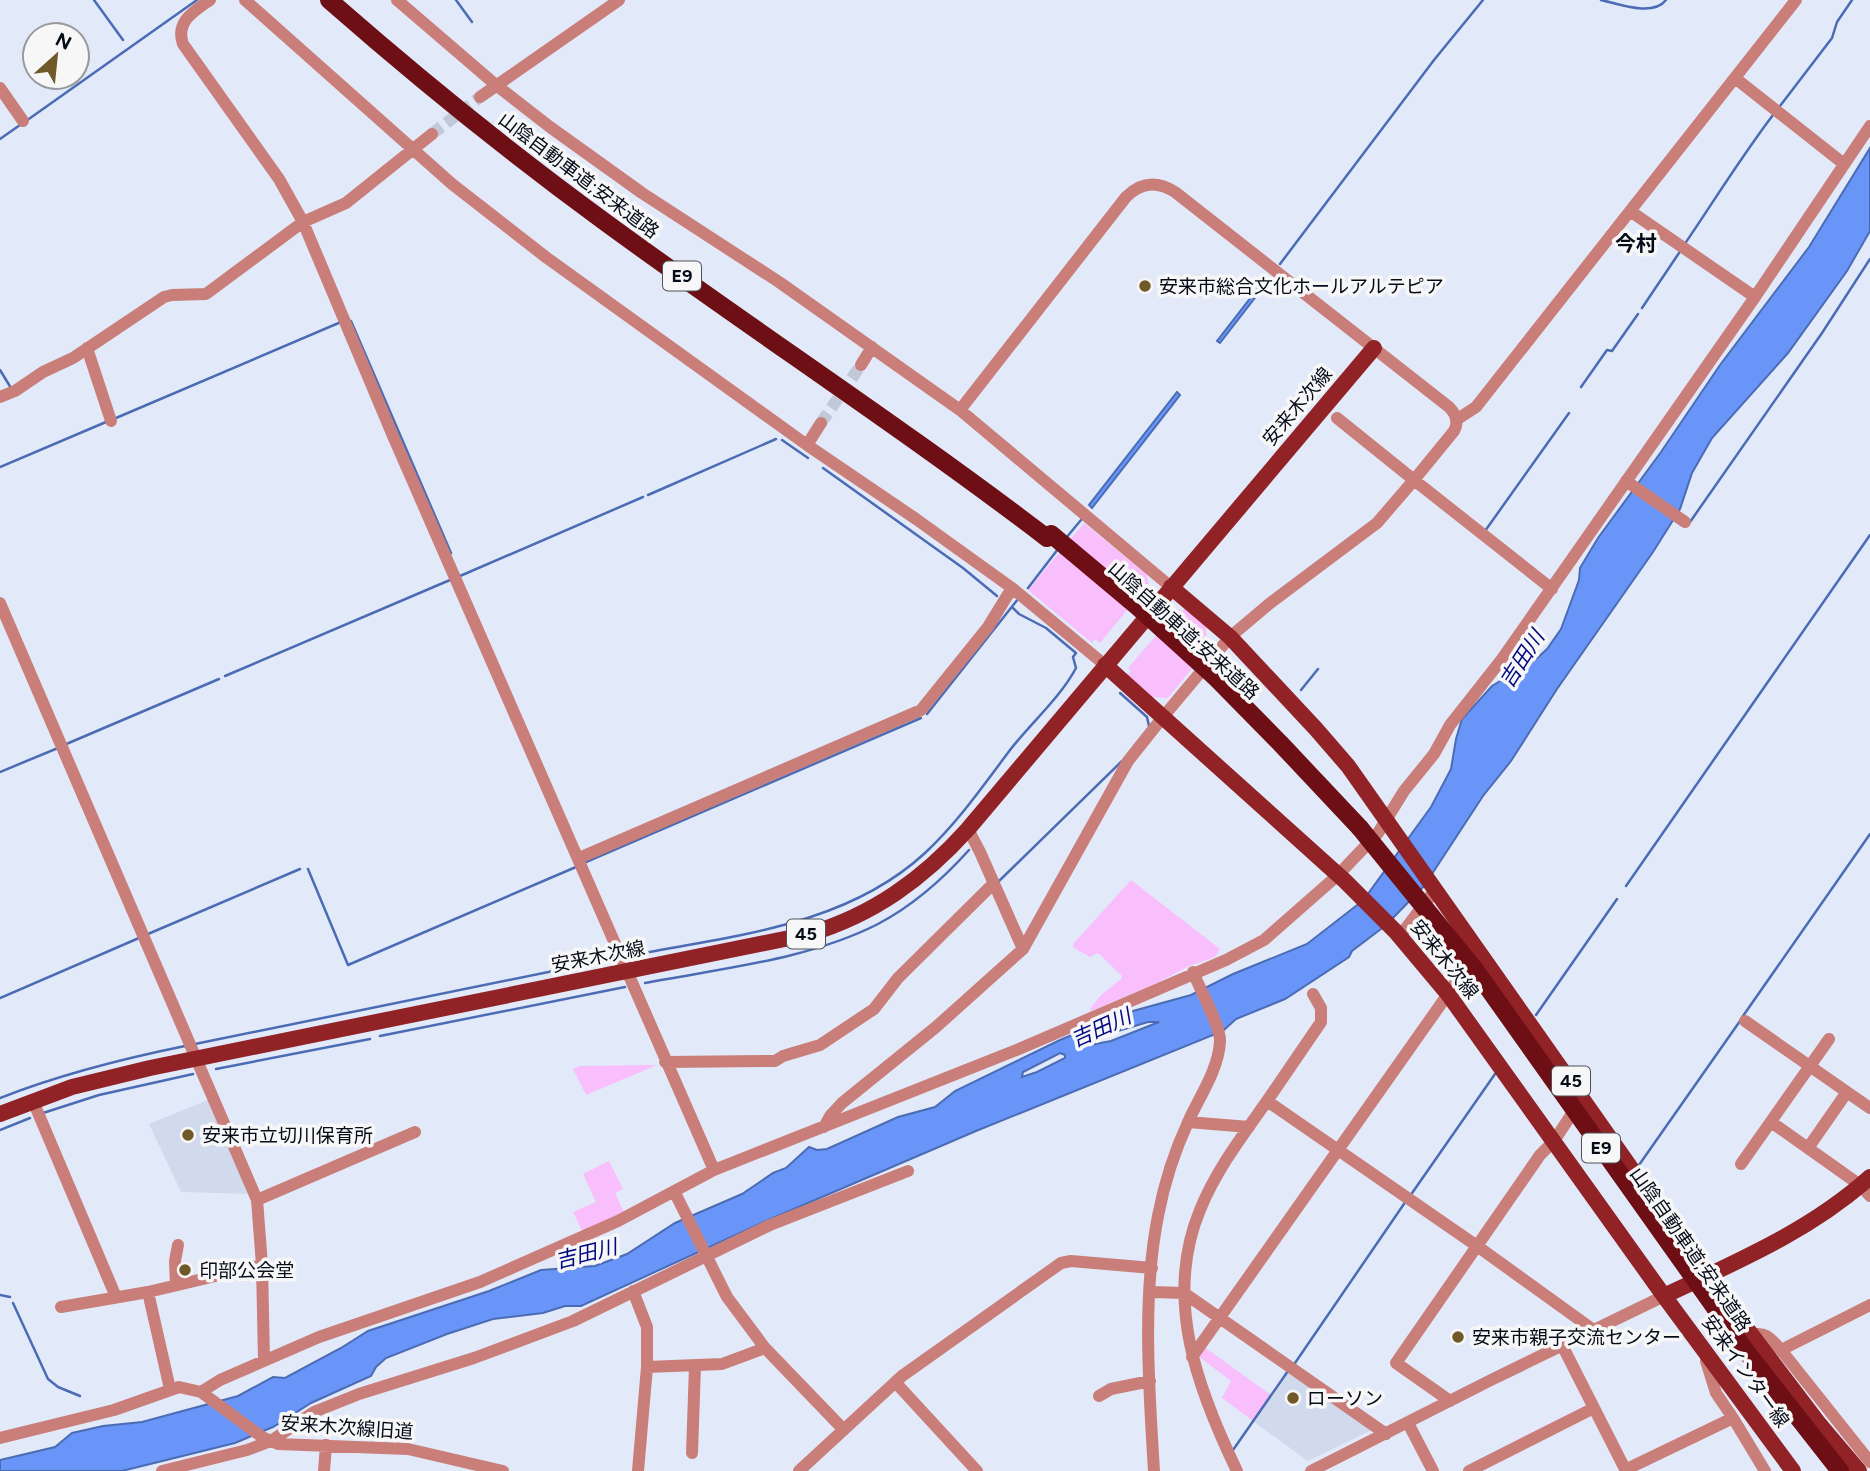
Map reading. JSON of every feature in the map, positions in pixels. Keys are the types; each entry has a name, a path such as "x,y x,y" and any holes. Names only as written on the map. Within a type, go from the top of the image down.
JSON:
{"highway":[{"name":"山陰自動車道;安来道路","path":"329,0 464,115 547,179 1049,536"},
{"name":"山陰自動車道;安来道路","path":"338,0 479,118 561,182 965,467 1129,599 1280,743 1357,830 1490,990 1745,1350 1836,1471"}],"main road":[{"name":"安来木次線","path":"0,1114 100,1080 197,1058 809,934 852,918 884,902 929,870 968,829 1374,348"},
{"name":"安来木次線","path":"1171,587 1230,637 1348,766 1707,1276"},
{"name":"安来木次線","path":"1105,665 1341,878 1398,934 1448,994 1664,1296"},
{"path":"1664,1296 1807,1225 1867,1186"},
{"name":"安来インター線","path":"1707,1276 1859,1471"},
{"name":"安来インター線","path":"1664,1296 1793,1471"}],"street":[{"path":"210,0 185,21 180,33 183,44 279,179 303,222 398,447 714,1170"},
{"path":"245,0 452,184 547,258 807,445 1012,587 1105,665"},
{"path":"397,0 496,85 642,193 779,282 960,410 1171,587"},
{"path":"480,97 619,0"},
{"path":"1456,420 1476,407 1796,0"},
{"path":"1735,78 1844,164"},
{"path":"0,88 23,121"},
{"path":"0,1438 114,1410 170,1389 189,1388 203,1393 220,1380 341,1328 480,1282 618,1221 676,1193 714,1170 1018,1049 1194,974 1264,940 1341,878 1388,822 1434,754 1450,725 1502,659 1628,482 1870,126"},
{"path":"0,397 15,391 87,348 164,297 206,294 303,222 346,203 432,134"},
{"path":"824,1127 842,1103 936,1027 1023,949 1128,761 1163,717 1230,637 1269,604 1377,523 1454,430 1456,420 1449,407 1175,192 1161,185 1149,184 1137,188 1126,197 960,410"},
{"path":"1630,211 1755,297"},
{"path":"861,365 872,347"},
{"path":"87,348 111,421"},
{"path":"1337,418 1552,589"},
{"path":"807,445 821,423"},
{"path":"1628,482 1683,520"},
{"path":"579,858 921,710 988,627 1012,587"},
{"path":"0,603 257,1200 262,1265 264,1360"},
{"path":"968,829 1023,949"},
{"path":"665,1062 775,1061 783,1055 820,1045 874,1010 898,978 994,883"},
{"path":"1398,934 1435,889"},
{"path":"1192,1357 1448,994 1476,948"},
{"path":"1154,1471 1150,1381 1151,1292 1158,1216 1172,1166 1188,1122 1211,1075 1221,1039 1194,974"},
{"path":"1237,1471 1213,1420 1192,1357 1185,1318 1184,1293 1190,1244 1199,1211 1220,1171 1321,1022 1321,1008 1313,994"},
{"path":"1745,1021 1870,1108"},
{"path":"1741,1164 1829,1039"},
{"path":"1808,1148 1847,1093"},
{"path":"1450,1401 1396,1363 1540,1155 1554,1141 1583,1098"},
{"path":"33,1101 116,1297"},
{"path":"1267,1101 1478,1246 1594,1331"},
{"path":"1188,1122 1249,1127"},
{"path":"1771,1122 1867,1186"},
{"path":"257,1200 415,1132"},
{"path":"162,1471 185,1468 247,1450 314,1412 359,1394 474,1358 560,1326 769,1225 908,1171"},
{"path":"676,1193 727,1297 765,1348 845,1430"},
{"path":"176,1285 175,1261 178,1245"},
{"path":"799,1471 902,1376 1061,1263 1071,1261 1152,1268"},
{"path":"61,1307 148,1292 262,1265"},
{"path":"633,1291 647,1326 647,1367 638,1471"},
{"path":"148,1292 170,1389"},
{"path":"1151,1292 1184,1293 1386,1434"},
{"path":"1311,1471 1664,1296"},
{"path":"1781,1350 1870,1304"},
{"path":"1751,1335 1766,1335 1781,1350 1870,1462"},
{"path":"1562,1345 1625,1471 1733,1418"},
{"path":"647,1367 722,1364 765,1348"},
{"path":"1709,1356 1706,1362 1716,1393 1765,1471"},
{"path":"692,1452 695,1366"},
{"path":"1099,1396 1111,1390 1150,1381"},
{"path":"896,1383 977,1471"},
{"name":"安来木次線旧道","path":"203,1393 267,1439 285,1445 408,1449 503,1471"},
{"path":"1469,1471 1594,1409"},
{"path":"1408,1423 1433,1471"},
{"path":"324,1471 326,1445"},
{"path":"1836,1471 1860,1451"}],"shaded area":[{"path":"1084,523 1146,574 1149,584 1100,643 1095,639 1092,643 1028,590"},
{"path":"1185,608 1206,626 1207,650 1168,698 1150,697 1126,676 1131,671 1128,668 1179,609 1182,611"},
{"path":"1131,880 1220,949 1215,957 1189,966 1155,984 1091,1011 1100,996 1122,976 1098,953 1090,957 1074,948 1073,944"},
{"path":"657,1065 586,1095 573,1069 580,1066"},
{"path":"210,1099 250,1194 181,1192 149,1124"},
{"path":"609,1161 623,1189 615,1193 625,1214 583,1233 573,1212 596,1202 583,1174"},
{"path":"1203,1346 1271,1395 1253,1421 1222,1398 1231,1381 1198,1356"},
{"path":"1290,1370 1372,1430 1308,1461 1254,1422"}],"water":[{"path":"1870,148 1870,231 1847,271 1788,353 1712,438 1692,473 1680,509 1653,552 1557,689 1511,761 1483,796 1424,886 1389,922 1365,898 1431,807 1451,769 1462,719 1492,686 1535,660 1547,649 1561,629 1579,580 1580,568 1598,538 1720,365 1809,247"},
{"path":"1265,279 1268,281 1220,343 1217,341"},
{"path":"1177,392 1180,395 1092,508 1089,505"},
{"name":"吉田川","path":"1361,902 1385,926 1352,951 1349,957 1285,999 1236,1019 1223,1031 976,1131 766,1221 581,1306 565,1306 543,1313 493,1319 386,1358 371,1376 311,1403 273,1427 235,1443 122,1471 0,1471 0,1460 55,1447 72,1433 103,1426 142,1422 238,1396 273,1377 285,1378 368,1331 489,1291 541,1270 595,1266 627,1254 675,1223 742,1194 773,1173 786,1168 809,1147 827,1149 898,1117 935,1107 955,1091 1060,1040 1122,1014 1191,995 1233,974 1307,944","holes":["1148,1022 1159,1022 1111,1041 1085,1046 1098,1037","1060,1053 1065,1055 1065,1058 1022,1077 1023,1072"]}],"waterway":[{"path":"94,0 123,40"},
{"path":"26,121 197,0"},
{"path":"456,0 472,22"},
{"path":"1280,264 1434,60 1483,0"},
{"path":"1601,0 1644,9 1653,8 1666,0"},
{"path":"1780,106 1832,38 1837,22 1852,0"},
{"path":"1684,245 1773,115"},
{"path":"0,139 20,125"},
{"path":"1642,308 1681,250"},
{"path":"1690,522 1822,333 1870,259"},
{"path":"1581,387 1607,350 1612,351 1638,314"},
{"path":"348,321 351,321 451,553"},
{"path":"116,418 341,322"},
{"path":"0,370 11,388"},
{"path":"1485,531 1569,413"},
{"path":"0,467 106,422"},
{"path":"648,495 776,439"},
{"path":"782,440 808,458"},
{"path":"823,468 963,568 997,596"},
{"path":"460,576 643,497"},
{"path":"1066,538 1081,520"},
{"path":"1626,886 1870,535"},
{"path":"1028,588 1058,549"},
{"path":"225,676 450,580"},
{"path":"927,714 1018,599"},
{"path":"624,957 743,935 821,913 858,898 893,878 925,853 959,816 1010,750 1062,690 1076,668 1073,657 1076,653 1046,628 1019,614 1012,607"},
{"path":"1301,690 1318,669"},
{"path":"64,745 219,679"},
{"path":"1120,693 1147,717 1149,726"},
{"path":"586,862 921,718"},
{"path":"0,772 58,748"},
{"path":"999,881 1122,761"},
{"path":"1743,1016 1870,834"},
{"path":"645,983 794,955 851,936 891,917 916,900 969,850"},
{"path":"308,869 348,965 576,867"},
{"path":"148,934 300,869"},
{"path":"1536,1015 1617,899"},
{"path":"0,998 139,938"},
{"path":"195,1044 617,958"},
{"path":"380,1036 625,987"},
{"path":"1639,1165 1740,1021"},
{"path":"216,1069 370,1039"},
{"path":"0,1098 91,1068 185,1046"},
{"path":"43,1113 99,1095 193,1074"},
{"path":"1410,1196 1495,1074"},
{"path":"0,1130 30,1118"},
{"path":"1295,1363 1406,1201"},
{"path":"0,1295 10,1297"},
{"path":"13,1303 48,1379 58,1387 80,1396"},
{"path":"1233,1450 1288,1371"}],"tunnel":[{"path":"432,134 480,97"},
{"path":"821,423 861,365"}],"place":[{"name":"安来市総合文化ホールアルテピア","path":"1145,286"},
{"name":"安来市立切川保育所","path":"188,1135"},
{"name":"印部公会堂","path":"185,1270"},
{"name":"安来市親子交流センター","path":"1458,1337"},
{"name":"ローソン","path":"1293,1398"}],"district":[{"name":"今村","path":"1636,244"}]}
